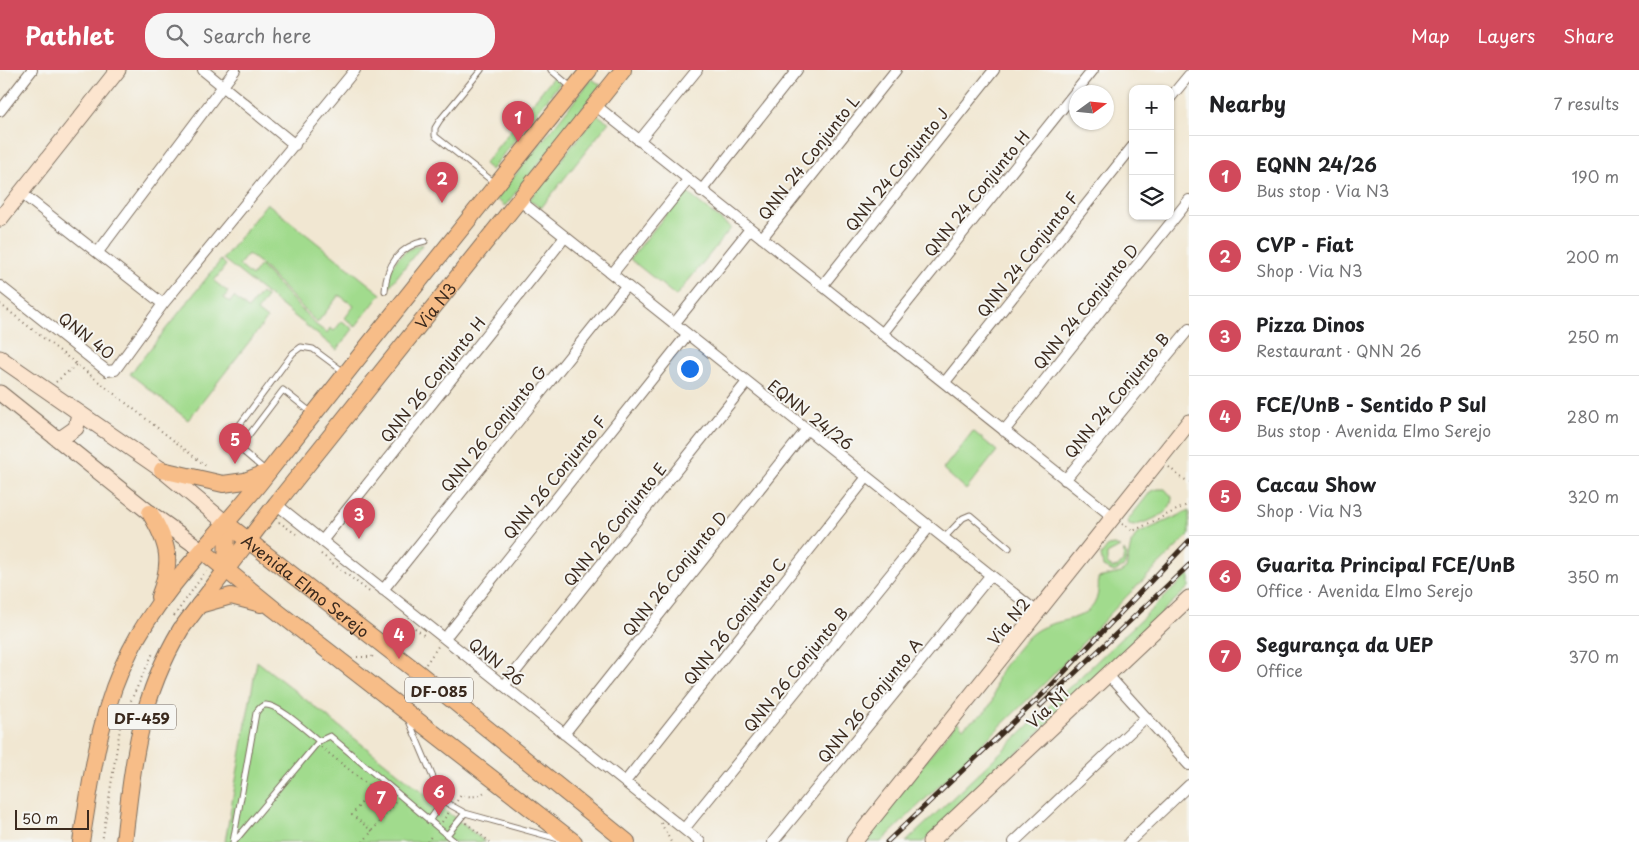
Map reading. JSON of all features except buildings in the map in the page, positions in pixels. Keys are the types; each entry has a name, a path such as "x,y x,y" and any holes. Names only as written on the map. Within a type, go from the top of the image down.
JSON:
{"main road":[{"path":"0,219 118,70"},
{"path":"590,70 610,86"},
{"name":"Via N3","path":"227,524 590,70"},
{"name":"Via N3","path":"248,541 623,70"},
{"path":"392,360 387,363 380,362 376,357 376,350 418,296 443,253"},
{"name":"Avenida Elmo Serejo","path":"0,358 162,470 248,541 373,637 627,842"},
{"path":"313,458 329,427 368,378 368,372 363,367 357,366 349,371"},
{"name":"DF-085","path":"0,393 150,513 203,551 274,609 574,842"},
{"path":"56,438 70,433 76,428 79,413"},
{"name":"Via N2","path":"854,842 1189,422"},
{"path":"162,470 223,484 245,481 268,472"},
{"path":"150,513 168,549 166,579 154,611"},
{"path":"226,570 227,524"},
{"name":"DF-459","path":"81,842 98,744 112,692 131,649 154,611 227,524"},
{"name":"DF-459","path":"124,842 134,752 143,714 168,651 199,605 248,541"},
{"path":"199,605 231,596 248,599 274,609"},
{"name":"Via N1","path":"930,842 1189,598"}],"street":[{"path":"0,111 32,70"},
{"path":"203,70 295,145"},
{"path":"98,252 235,70"},
{"name":"QNN 40","path":"0,286 107,371 115,370 163,304 355,70"},
{"path":"639,141 697,70"},
{"path":"701,190 797,70"},
{"name":"QNN 24 Conjunto L","path":"762,238 896,70"},
{"name":"QNN 24 Conjunto J","path":"822,286 994,70"},
{"name":"QNN 24 Conjunto H","path":"882,334 1093,70"},
{"path":"1174,93 1188,77 1178,70"},
{"path":"595,105 1113,517"},
{"name":"QNN 24 Conjunto F","path":"945,382 1129,151"},
{"path":"612,274 688,180"},
{"path":"21,193 163,304"},
{"name":"EQNN 24/26","path":"519,200 1037,612"},
{"name":"QNN 24 Conjunto D","path":"1004,431 1189,200"},
{"path":"674,324 750,229"},
{"name":"QNN 26 Conjunto H","path":"322,541 565,236"},
{"name":"QNN 26 Conjunto G","path":"379,593 626,286"},
{"name":"QNN 24 Conjunto B","path":"1065,480 1189,329"},
{"name":"QNN 26 Conjunto F","path":"442,642 687,334"},
{"name":"QNN 26 Conjunto E","path":"504,686 747,382"},
{"name":"QNN 26 Conjunto D","path":"564,734 807,429"},
{"name":"QNN 26 Conjunto C","path":"625,782 867,478"},
{"name":"QNN 26","path":"272,509 322,541 379,593 442,642 504,686 700,842"},
{"name":"QNN 26 Conjunto B","path":"684,829 929,527"},
{"name":"QNN 26 Conjunto A","path":"773,842 990,576"},
{"path":"1107,674 1189,765"},
{"path":"1014,842 1146,717"},
{"path":"1129,842 1189,785"}],"lane":[{"path":"481,70 440,120 435,128 435,136 497,184"},
{"path":"551,70 573,89"},
{"path":"385,291 389,270 396,258 406,248 426,241"},
{"path":"268,472 232,442 235,431 293,353 301,347 313,349 349,371"},
{"path":"239,448 283,390 314,415"},
{"path":"944,539 963,518 970,515 1009,548"},
{"path":"234,842 256,714 260,708 266,705 276,708 319,744"},
{"path":"405,711 442,801 464,813 568,842"},
{"path":"234,842 319,744 332,737 455,842"},
{"path":"429,821 442,801"},
{"path":"447,835 464,813"}],"path":[{"path":"0,304 208,467"},
{"path":"46,390 77,364"},
{"path":"1161,457 1180,477 1189,482"},
{"path":"272,509 297,534"},
{"path":"319,552 362,589 379,593"},
{"path":"413,626 418,633 442,642 446,650"},
{"path":"337,658 372,657 375,651 373,637"},
{"path":"425,666 442,642"},
{"path":"319,744 372,788 374,786 396,802"},
{"path":"452,807 461,795 472,797 483,794 489,785"},
{"path":"372,788 352,815 372,831"},
{"path":"363,842 401,796"},
{"path":"460,818 490,842"},
{"path":"658,819 671,842"},
{"path":"427,842 437,827"}],"green space":[{"path":"553,77 560,83 491,170 484,164"},
{"path":"592,79 601,85 505,206 496,199"},
{"path":"597,115 609,122 541,208 529,200"},
{"path":"685,191 731,228 676,296 630,259"},
{"path":"267,203 381,294 355,327 345,318 354,306 339,295 317,323 261,264 248,254 239,265 252,276 260,265 315,324 327,333 330,328 334,331 342,321 353,329 337,350 223,259"},
{"path":"423,244 389,287 390,272 397,259 409,249"},
{"path":"221,260 226,265 214,281 228,292 224,298 230,302 234,297 248,309 261,293 267,297 257,311 267,319 188,420 130,374"},
{"path":"973,431 997,451 966,490 943,469"},
{"path":"1165,489 1172,497 1168,509 1153,519 1134,526 1129,525 1128,520 1151,491"},
{"path":"1189,511 1189,535 1126,597 1048,680 881,842 862,842 957,722 963,728 986,710 993,699 999,674 1025,641 1043,627 1077,617 1086,612 1094,605 1098,594 1098,578 1120,573 1126,569 1131,544 1137,534"},
{"path":"1108,546 1120,547 1107,554 1107,564 1113,568 1118,567 1123,561 1124,550 1127,556 1124,567 1114,572 1103,567 1101,555"},
{"path":"1189,574 1189,587 1162,612 1164,614 923,842 906,842"},
{"path":"257,661 485,842 225,842"}],"railway":[{"path":"887,842 1045,692 1189,541"},
{"path":"1040,706 1189,565"}],"place":[{"name":"EQNN 24/26","path":"518,142"},
{"name":"CVP - Fiat","path":"442,203"},
{"name":"Cacau Show","path":"235,464"},
{"name":"Pizza Dinos","path":"359,539"},
{"name":"FCE/UnB - Sentido P Sul","path":"399,659"},
{"name":"Guarita Principal FCE/UnB","path":"439,816"},
{"name":"Segurança da UEP","path":"381,822"}]}
